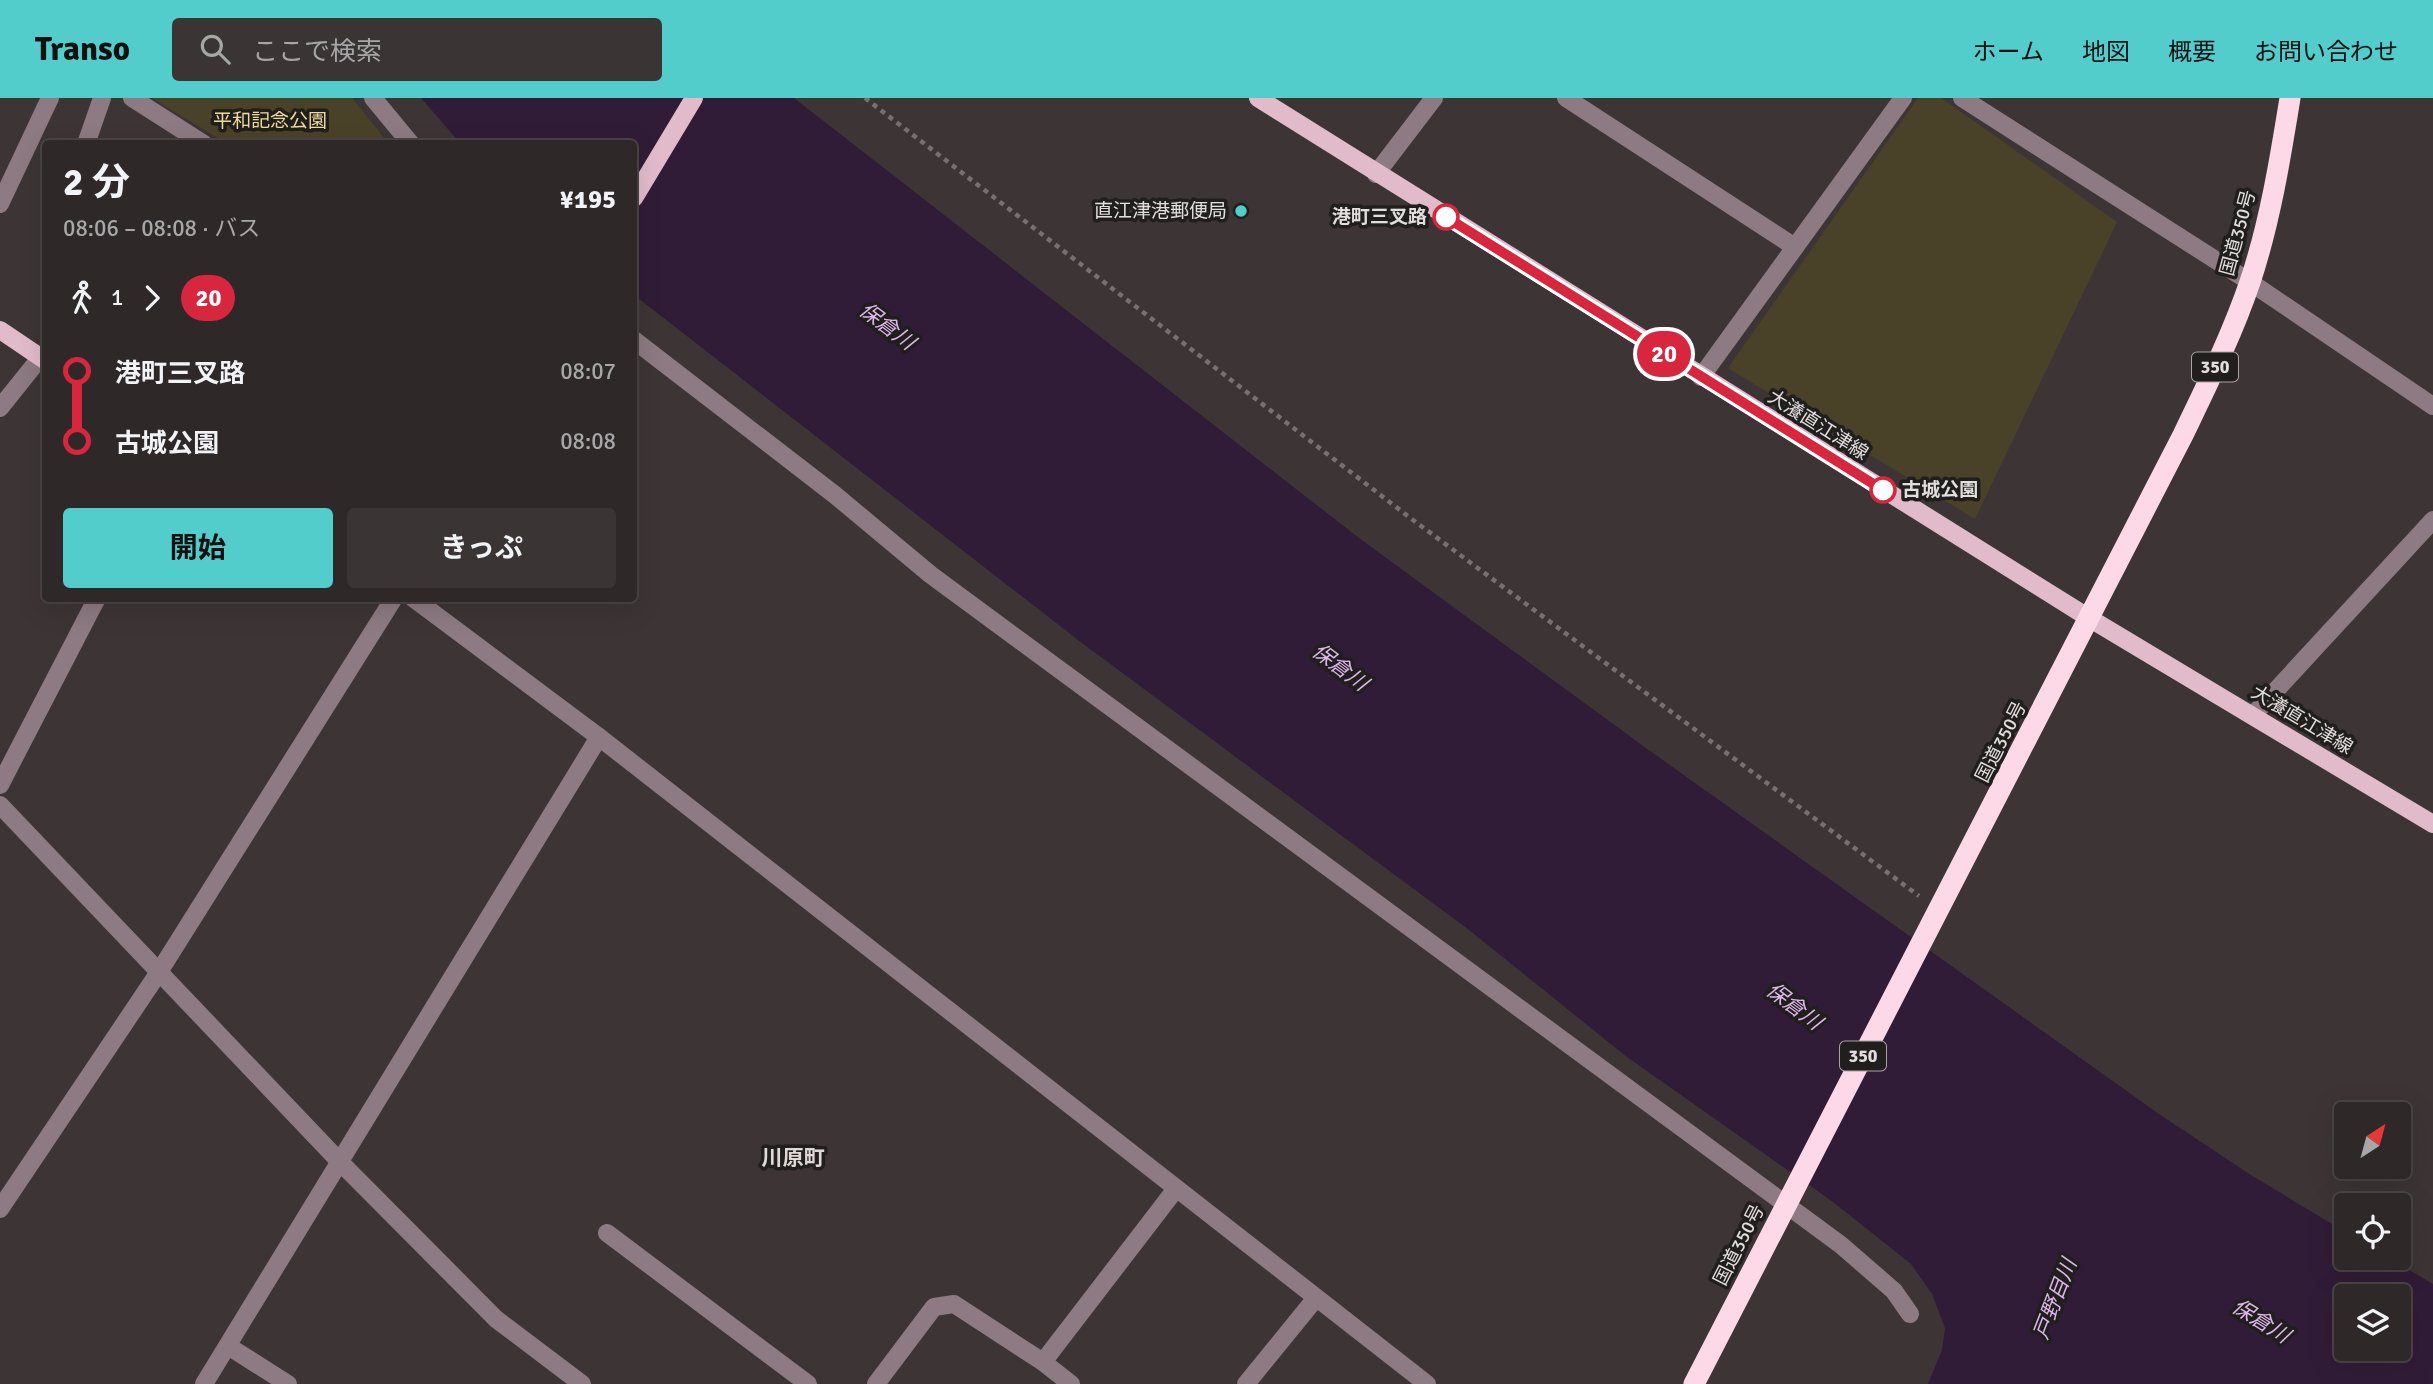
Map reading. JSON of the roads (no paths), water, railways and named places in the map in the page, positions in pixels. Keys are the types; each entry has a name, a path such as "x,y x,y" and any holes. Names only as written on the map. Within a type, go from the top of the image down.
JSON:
{"highway":[{"name":"国道350号","path":"1694,1384 2090,618 2224,349 2250,282 2274,191 2290,98"}],"main road":[{"path":"637,193 694,98"},
{"name":"大瀁直江津線","path":"1258,98 2090,618 2433,824"},
{"path":"0,330 42,358"}],"street":[{"path":"0,204 50,98"},
{"path":"87,140 102,98"},
{"path":"132,98 198,140"},
{"path":"373,98 408,140"},
{"path":"1376,174 1434,98"},
{"path":"1566,98 1795,247"},
{"path":"1701,377 1903,98"},
{"path":"1962,98 2250,282 2433,406"},
{"path":"637,342 835,495 931,575 1790,1196 1894,1291 1910,1314"},
{"path":"0,408 42,360"},
{"path":"2254,715 2433,520"},
{"path":"0,785 95,602"},
{"path":"0,1209 159,972 391,602"},
{"path":"418,602 599,737 1175,1190 1427,1384"},
{"path":"204,1384 599,737"},
{"path":"0,806 341,1163 496,1319 582,1384"},
{"path":"1043,1362 1175,1190"},
{"path":"607,1233 808,1384"},
{"path":"1246,1384 1316,1298"},
{"path":"876,1384 933,1307 954,1304 1043,1362 1071,1384"},
{"path":"228,1346 288,1384"}],"water":[{"path":"421,98 794,98 1359,538 1646,748 2159,1114 2251,1175 2334,1225 2334,1270 2409,1270 2433,1284 2433,1384 1928,1384 1942,1350 1945,1328 1932,1294 1911,1264 1833,1202 1627,1057 1469,930 1078,640 637,297 637,140 457,140"}],"place":[{"name":"直江津港郵便局","path":"1241,211"},
{"name":"港町三叉路","path":"1446,217"},
{"name":"古城公園","path":"1883,490"}],"district":[{"name":"川原町","path":"793,1158"}],"park label":[{"name":"平和記念公園","path":"270,121"}],"water label":[{"name":"保倉川","path":"887,326"},
{"name":"保倉川","path":"1340,667"},
{"name":"保倉川","path":"1794,1006"},
{"name":"戸野目川","path":"2055,1299"},
{"name":"保倉川","path":"2261,1321"}]}
